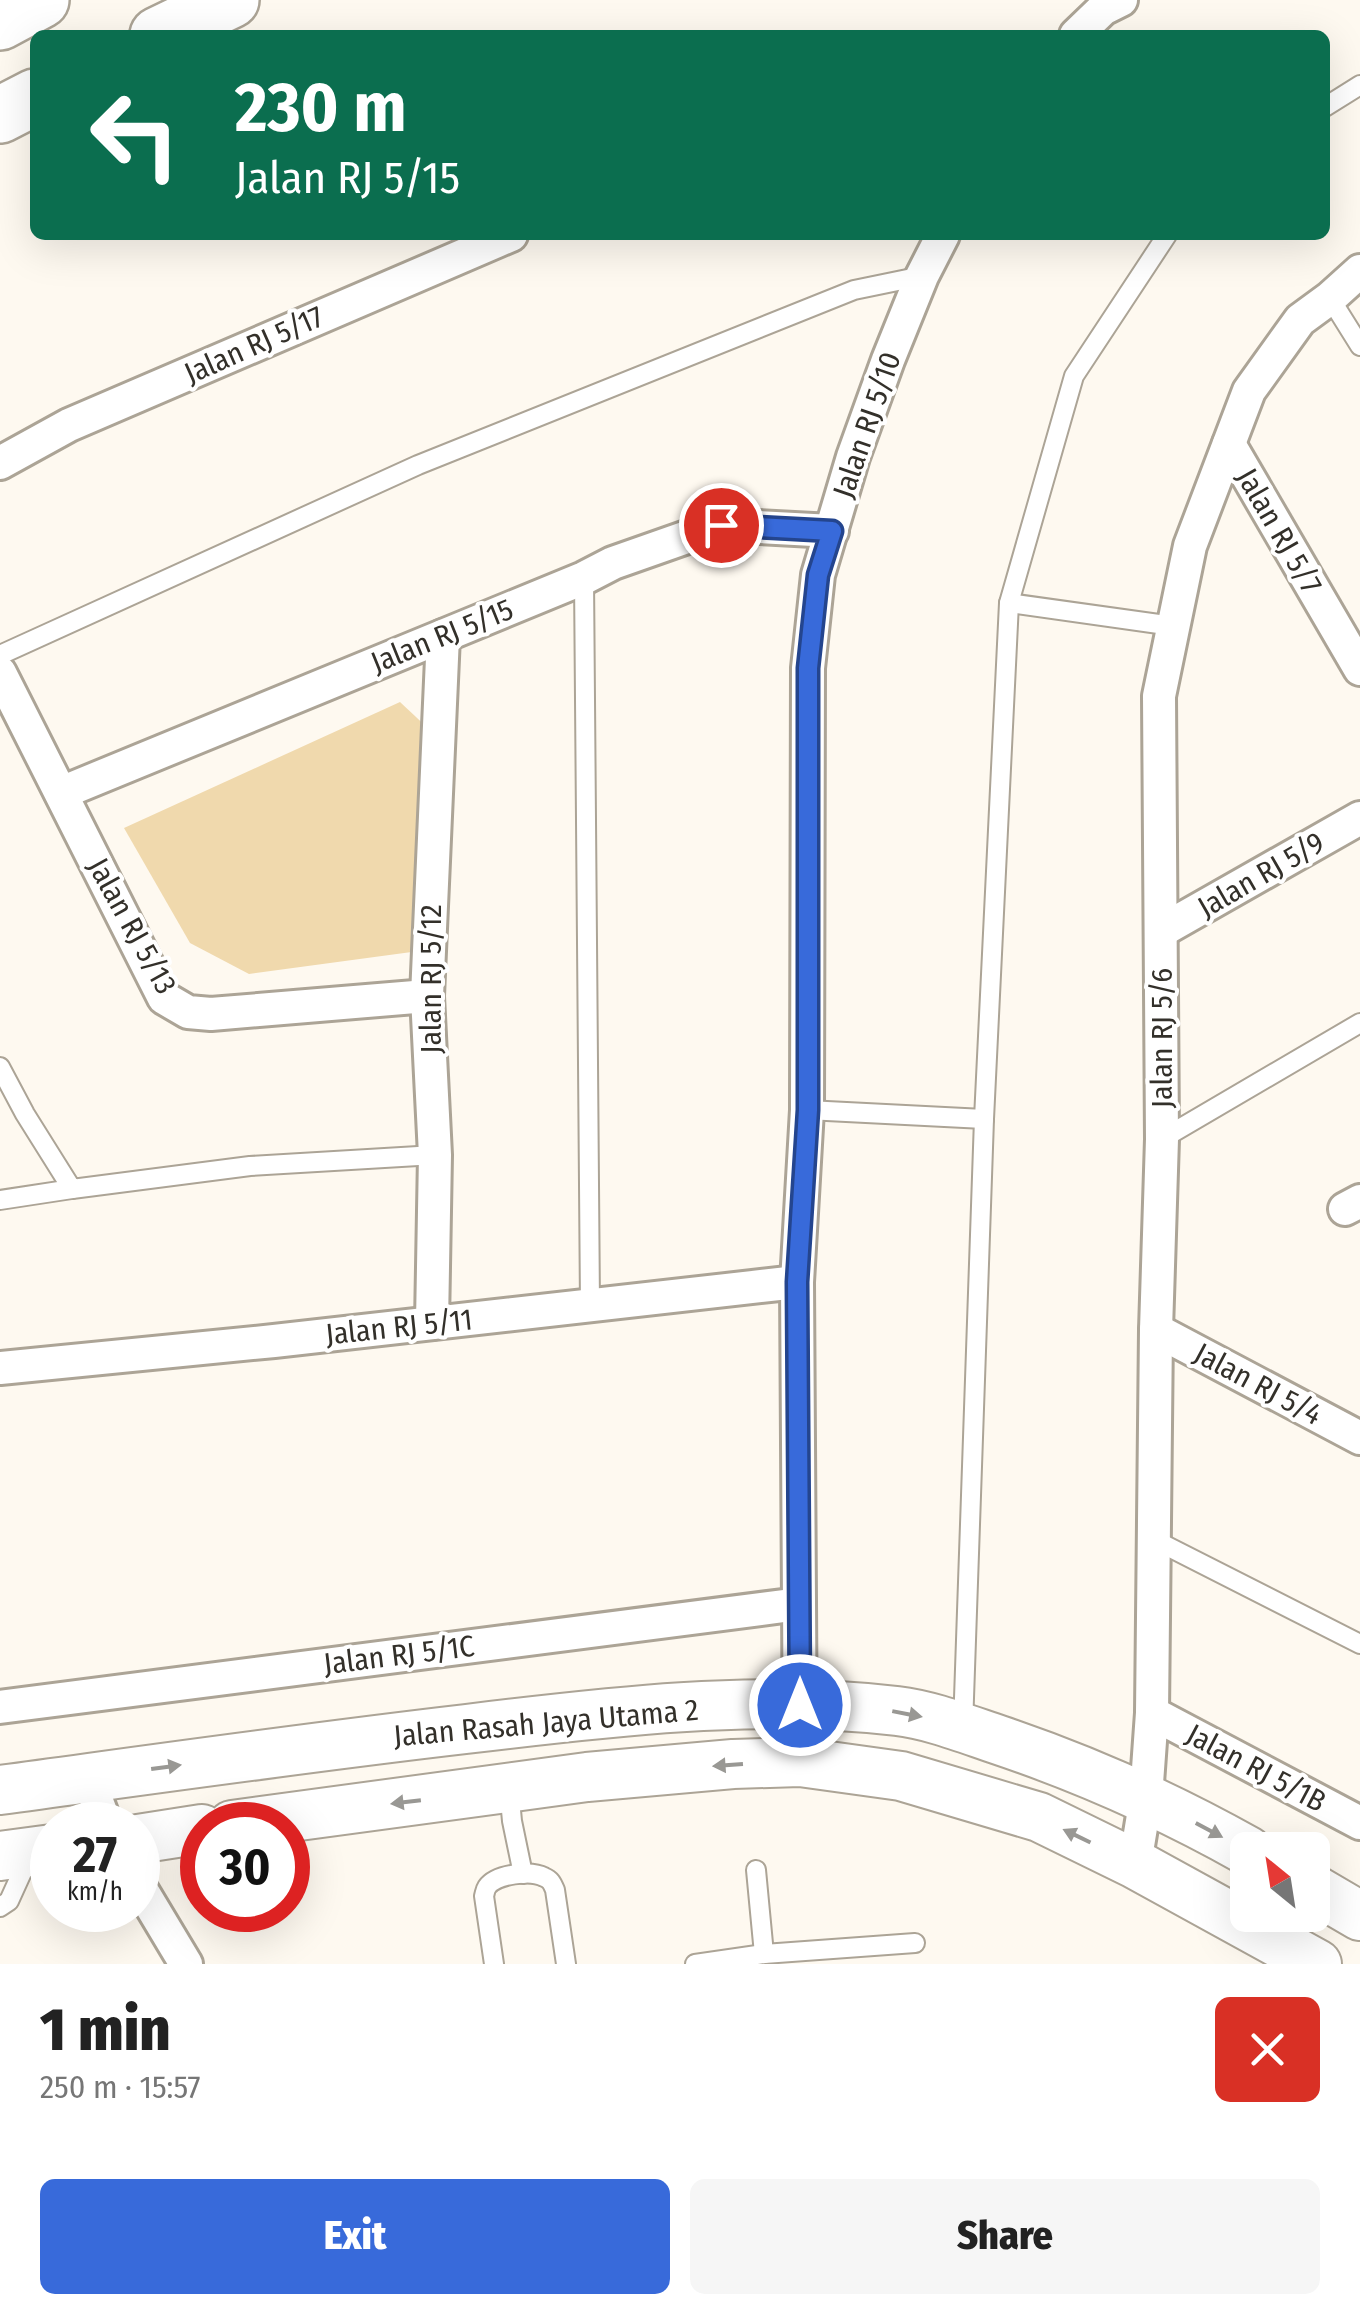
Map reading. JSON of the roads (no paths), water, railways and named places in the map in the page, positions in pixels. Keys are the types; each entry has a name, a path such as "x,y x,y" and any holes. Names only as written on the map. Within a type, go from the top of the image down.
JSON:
{"highway":[{"path":"0,22 42,0"},
{"path":"168,30 231,0"},
{"path":"0,115 30,99"}],"street":[{"path":"1081,30 1107,3"},
{"name":"Jalan RJ 5/17","path":"0,463 69,425 500,240"},
{"name":"Jalan RJ 5/10","path":"800,1762 797,1282 808,1110 808,668 818,575 859,441 922,276 940,240"},
{"name":"Jalan RJ 5/6","path":"1136,1864 1152,1713 1162,1139 1159,696 1190,546 1249,390 1300,320 1360,271"},
{"name":"Jalan RJ 5/7","path":"1229,444 1360,669"},
{"name":"Jalan RJ 5/15","path":"61,793 613,564 721,525 832,531"},
{"name":"Jalan RJ 5/12","path":"432,1323 435,1155 428,996 442,636"},
{"name":"Jalan RJ 5/13","path":"0,674 164,998 188,1012 210,1014 428,996"},
{"name":"Jalan RJ 5/9","path":"1161,932 1360,818"},
{"name":"Jalan RJ 5/11","path":"0,1368 797,1282"},
{"name":"Jalan RJ 5/4","path":"1156,1330 1356,1431"},
{"name":"Jalan RJ 5/1C","path":"0,1706 799,1604"},
{"name":"Jalan Rasah Jaya Utama 2","path":"0,1790 580,1715 800,1705 900,1712 963,1728 1040,1754 1146,1798 1230,1842"},
{"name":"Jalan RJ 5/1B","path":"1152,1713 1360,1824"},
{"name":"Jalan Rasah Jaya Utama 2","path":"310,1815 586,1777 732,1764 800,1762 900,1776 1038,1817 1136,1864 1317,1964"},
{"path":"88,1778 97,1802"},
{"path":"1330,1898 1360,1916"},
{"path":"160,1921 186,1964"}],"lane":[{"path":"1330,105 1360,85"},
{"path":"963,1728 984,1118 1009,604 1074,376 1164,240"},
{"path":"0,655 436,458 854,290 922,276"},
{"path":"1330,298 1360,346"},
{"path":"584,578 590,1306"},
{"path":"1009,604 1174,626"},
{"path":"1162,1139 1360,1023"},
{"path":"0,1067 72,1189"},
{"path":"808,1110 984,1118"},
{"path":"0,1200 250,1166 435,1155"},
{"path":"1153,1539 1360,1644"},
{"path":"509,1788 524,1874"},
{"path":"0,1907 9,1901 28,1852"},
{"path":"756,1870 764,1954"},
{"path":"494,1964 484,1896 496,1880 524,1874 550,1880 555,1890 566,1964"},
{"path":"695,1964 764,1954 915,1943"}]}
